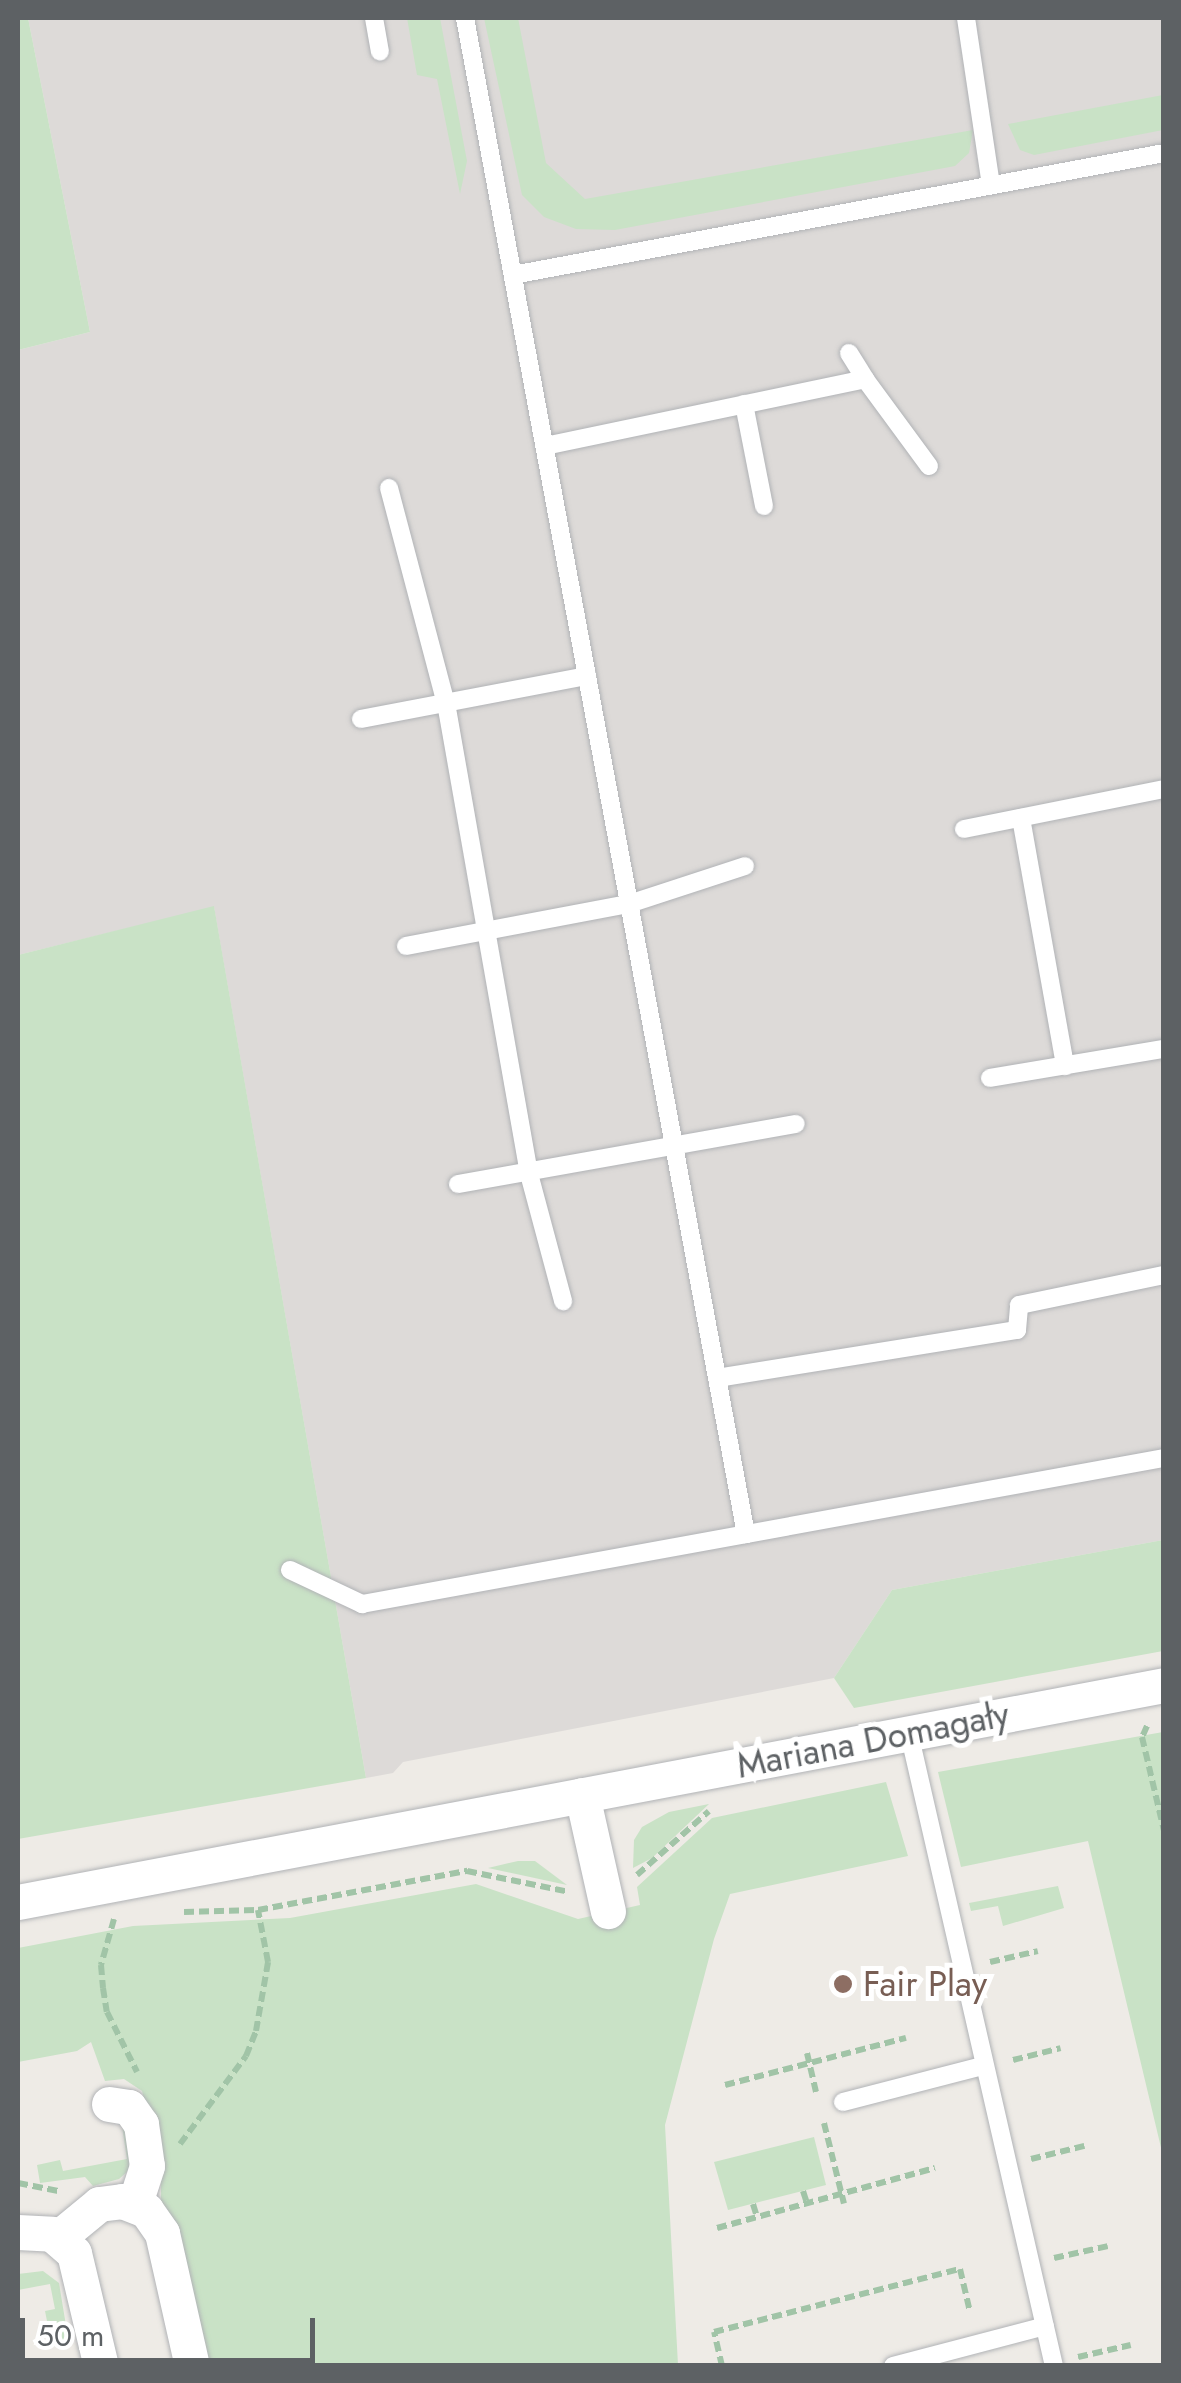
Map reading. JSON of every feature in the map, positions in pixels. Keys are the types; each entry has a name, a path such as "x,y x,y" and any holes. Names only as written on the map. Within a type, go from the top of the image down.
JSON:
{"street":[{"name":"Mariana Domagały","path":"18,1902 1164,1685"},
{"path":"582,1795 608,1911"},
{"path":"109,2104 129,2106 140,2124 147,2166 135,2203"},
{"path":"59,2237 100,2204 135,2203 162,2233 192,2366"},
{"path":"18,2232 59,2237 78,2259 100,2366"}],"lane":[{"path":"374,18 380,52"},
{"path":"465,18 746,1534"},
{"path":"966,18 991,186"},
{"path":"513,276 1164,153"},
{"path":"849,353 929,466"},
{"path":"544,446 865,379"},
{"path":"744,404 764,506"},
{"path":"389,488 446,703 528,1170 563,1301"},
{"path":"361,720 587,676"},
{"path":"964,829 1164,789"},
{"path":"1021,818 1065,1066"},
{"path":"406,946 629,904 745,866"},
{"path":"990,1078 1164,1049"},
{"path":"458,1184 673,1142 796,1124"},
{"path":"717,1378 1017,1330 1019,1305 1164,1275"},
{"path":"290,1570 362,1604 1164,1458"},
{"path":"910,1733 982,2066 1045,2326 1063,2362"},
{"path":"843,2102 982,2066"},
{"path":"892,2366 1045,2326"}],"path":[{"path":"1149,1720 1142,1737 1164,1831"},
{"path":"628,1873 650,1869 718,1806"},
{"path":"176,1911 258,1910 467,1872 507,1874 563,1893 575,1886"},
{"path":"174,2157 256,2031 268,1962 258,1910"},
{"path":"95,1921 124,1916"},
{"path":"109,1931 101,1965 107,2012 142,2080"},
{"path":"979,1965 1038,1951"},
{"path":"725,2086 906,2038"},
{"path":"1002,2062 1062,2048"},
{"path":"807,2053 818,2101"},
{"path":"822,2119 844,2204"},
{"path":"1025,2160 1084,2146"},
{"path":"717,2228 935,2168"},
{"path":"18,2183 69,2194"},
{"path":"803,2191 807,2203"},
{"path":"754,2204 757,2217"},
{"path":"1048,2260 1108,2246"},
{"path":"722,2366 714,2332 960,2269 970,2312"},
{"path":"1063,2362 1130,2345"}],"shaded area":[{"path":"28,18 1163,18 1163,1540 892,1590 834,1678 403,1762 393,1773 366,1778 214,907 18,955 18,350 90,332"}],"green space":[{"path":"18,18 28,18 90,332 18,350"},
{"path":"407,18 440,18 467,161 460,194 437,79 417,75"},
{"path":"484,18 518,18 546,163 585,199 973,130 969,153 955,166 615,230 576,229 544,217 522,195"},
{"path":"1163,95 1163,130 1034,155 1020,150 1008,124"},
{"path":"214,906 366,1778 18,1839 18,955"},
{"path":"1163,1540 1163,1651 854,1708 834,1678 892,1590"},
{"path":"1164,1732 1163,2156 1088,1841 961,1867 938,1772"},
{"path":"886,1782 908,1856 730,1894 714,1939 665,2125 678,2365 207,2365 161,2202 161,2159 142,2091 124,2079 105,2081 91,2042 77,2051 18,2062 18,1948 133,1926 290,1918 476,1884 578,1919 640,1905 637,1887 712,1818"},
{"path":"709,1804 652,1858 633,1868 634,1840 642,1827 669,1812"},
{"path":"518,1861 535,1861 567,1885 488,1868"},
{"path":"1058,1886 1064,1908 1003,1926 998,1906 971,1911 969,1903"},
{"path":"122,2126 134,2141 129,2170 119,2179 93,2186 85,2177 40,2183 37,2165 60,2160 63,2171 127,2159"},
{"path":"814,2137 826,2185 728,2210 714,2162"},
{"path":"43,2271 59,2283 69,2344 52,2346 45,2311 55,2309 50,2284 18,2290 18,2274"}],"place":[{"name":"Fair Play","path":"843,1984"}]}
